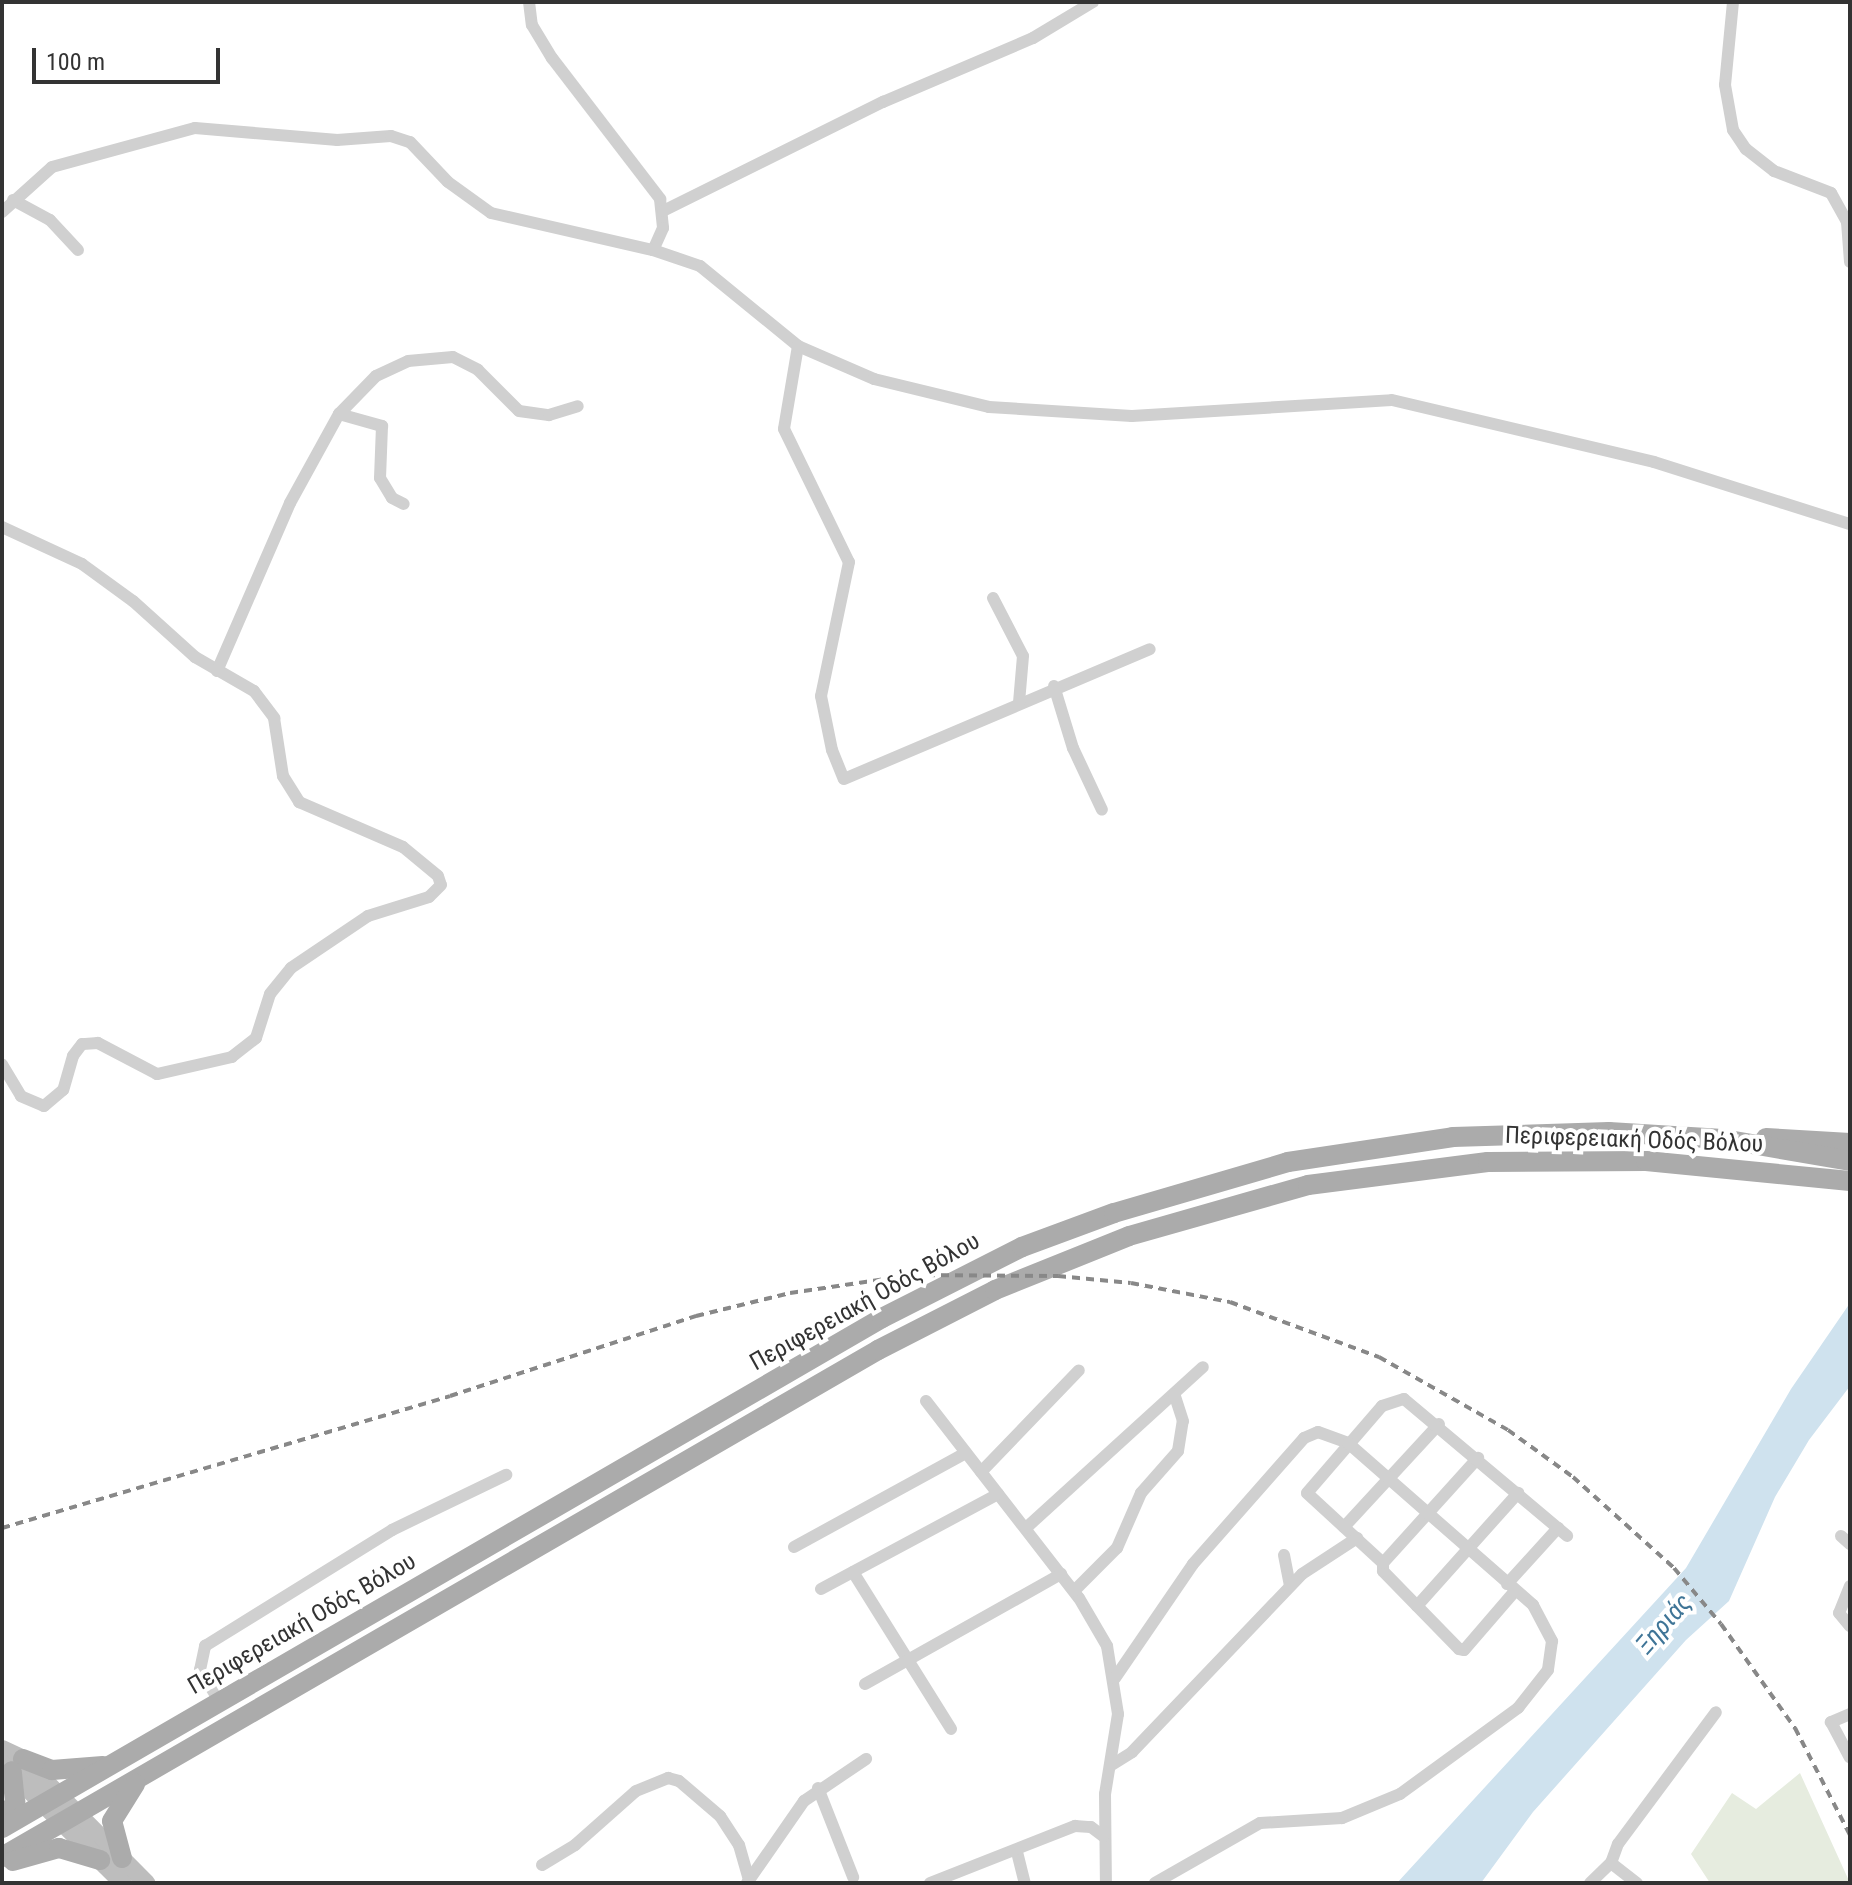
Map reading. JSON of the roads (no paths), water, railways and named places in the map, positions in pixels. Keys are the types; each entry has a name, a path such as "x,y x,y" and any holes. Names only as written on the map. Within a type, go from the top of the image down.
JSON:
{"main road":[{"name":"Περιφερειακή Οδός Βόλου","path":"2,1826 53,1800 882,1318 1022,1247 1101,1217 1275,1165 1370,1146 1557,1132 1723,1139 1850,1161"},
{"path":"1723,1139 1796,1137 1850,1143"},
{"name":"Περιφερειακή Οδός Βόλου","path":"2,1857 817,1385 936,1320 1071,1257 1221,1207 1372,1174 1538,1159 1728,1167 1850,1181"},
{"path":"1728,1167 1850,1194"},
{"path":"2,1749 12,1764 69,1817 100,1860 123,1883"},
{"path":"12,1764 61,1771 115,1764"},
{"path":"2,1826 15,1802 12,1764"},
{"path":"122,1858 112,1821 143,1776"},
{"path":"69,1817 122,1858 146,1883"},
{"path":"2,1865 55,1848 100,1860"}],"street":[{"path":"529,2 538,37 644,173 663,211 653,250"},
{"path":"663,211 883,102 1033,38 1093,2"},
{"path":"1733,2 1725,85 1733,130 1746,149 1774,171 1831,193 1847,222 1850,262"},
{"path":"2,212 52,167 195,128 337,140 391,136 410,142 448,182 491,213 653,250 714,274 798,346 874,379 989,407 1132,416 1375,399 1402,401 1654,462 1850,524"},
{"path":"13,200 50,220 78,250"},
{"path":"798,346 784,429 849,562 821,696 832,750 844,779 1054,686 1150,649"},
{"path":"217,671 256,589 280,521 339,414 376,376 408,361 438,355 466,361 519,411 540,415 578,406"},
{"path":"339,414 382,426 380,478 392,498 404,504"},
{"path":"2,527 103,578 217,671 254,691 274,718 283,776 299,802 403,847 438,876 441,885 429,897 368,916 291,968 270,994 256,1038 232,1057 157,1074 98,1043 82,1044 73,1056 63,1090 44,1106 21,1096 2,1064"},
{"path":"993,598 1023,656 1019,703"},
{"path":"1054,686 1073,748 1102,810"},
{"path":"1026,1528 1203,1367"},
{"path":"981,1472 1079,1370"},
{"path":"1074,1591 1117,1548 1141,1493 1178,1451 1183,1421 1174,1394"},
{"path":"1383,1563 1307,1493 1348,1443 1395,1398 1411,1401 1439,1424 1563,1532 1511,1587 1464,1650 1383,1571 1383,1563 1478,1458"},
{"path":"926,1401 1074,1591 1107,1646 1115,1678 1118,1714 1103,1836 1106,1883"},
{"path":"1344,1527 1439,1424"},
{"path":"1115,1678 1193,1564 1304,1438 1324,1432 1348,1443 1467,1551 1540,1612 1552,1641 1548,1670 1518,1708 1388,1801 1342,1818 1275,1818 1260,1823 1155,1883"},
{"path":"794,1547 966,1453"},
{"path":"220,1702 200,1670 205,1646 392,1530 506,1475"},
{"path":"1417,1606 1518,1493"},
{"path":"821,1589 998,1494"},
{"path":"1110,1766 1132,1752 1290,1585 1357,1538"},
{"path":"1284,1555 1290,1585"},
{"path":"853,1572 951,1729"},
{"path":"865,1684 1061,1574"},
{"path":"1850,1586 1839,1613 1850,1626"},
{"path":"1590,1883 1611,1863 1618,1844 1716,1712"},
{"path":"1850,1714 1831,1720 1850,1757"},
{"path":"748,1881 785,1823 818,1788 866,1759"},
{"path":"542,1865 575,1845 636,1791 668,1778 679,1781 720,1816 739,1845 748,1881"},
{"path":"818,1788 853,1877"},
{"path":"930,1883 1017,1852 1080,1825 1103,1836"},
{"path":"1017,1852 1025,1883"},
{"path":"1611,1863 1637,1883"}],"water":[{"name":"Ξηριάς","path":"1850,1303 1850,1386 1809,1440 1775,1497 1729,1601 1686,1640 1533,1812 1481,1883 1397,1883 1686,1568 1791,1389"}],"railway":[{"path":"2,1528 450,1396 696,1316 790,1293 913,1275 1058,1276 1131,1283 1230,1302 1379,1357 1508,1430 1573,1477 1674,1568 1721,1624 1795,1728 1850,1835"}]}
